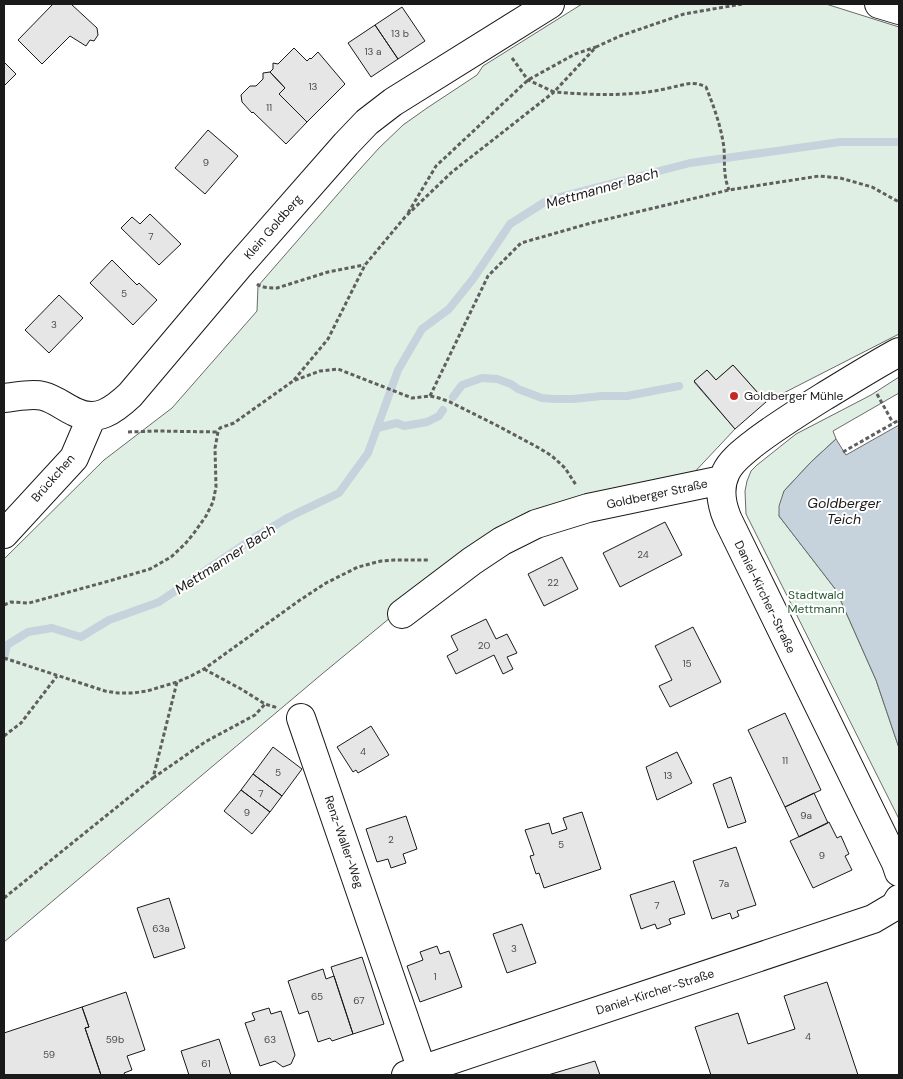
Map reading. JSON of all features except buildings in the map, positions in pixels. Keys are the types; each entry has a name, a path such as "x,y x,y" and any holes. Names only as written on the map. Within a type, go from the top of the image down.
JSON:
{"street":[{"name":"Klein Goldberg","path":"92,416 99,416 117,408 130,395 238,267 367,122 393,102 550,4"},
{"path":"879,4 899,10"},
{"name":"Goldberger Straße","path":"402,614 472,561 502,541 536,524 588,508 722,480 731,464 765,434 899,352"},
{"path":"4,398 42,396 62,404 73,412 92,416"},
{"name":"Brückchen","path":"4,534 74,458 92,416"},
{"name":"Daniel-Kircher-Straße","path":"722,480 722,500 728,520 892,854 899,872"},
{"name":"Renz-Waller-Weg","path":"301,718 414,1072"},
{"name":"Daniel-Kircher-Straße","path":"414,1072 874,919 895,906 899,899"}],"path":[{"path":"405,217 436,166 528,80 575,54 620,36 684,14 742,4"},
{"path":"4,605 11,602 29,603 109,581 150,569 171,558 194,534 213,502 216,487 215,448 220,428 234,423 293,381 328,339 365,264 405,217 452,172 554,92 596,47"},
{"path":"528,80 554,92 589,95 628,94 699,83 706,87 718,118 724,148 725,180 729,190"},
{"path":"430,396 488,276 521,243 591,223 729,190 819,176 840,178 872,187 899,202"},
{"path":"238,267 258,286 277,288 328,272 365,264"},
{"path":"293,381 320,371 338,369 412,398 430,396 450,402 552,456 565,468 588,508"},
{"path":"864,372 893,423"},
{"path":"92,416 120,433 157,431 218,432"},
{"path":"843,452 899,420"},
{"path":"4,658 105,691 133,693 146,691 177,682 204,669 300,600 326,583 358,567 394,560 472,561"},
{"path":"204,669 241,688 265,704 301,718"},
{"path":"4,736 21,723 57,676"},
{"path":"153,778 177,682"},
{"path":"4,898 153,778 205,742 255,715 265,704"}],"green space":[{"path":"582,4 826,4 899,27 899,334 766,402 733,365 716,380 707,370 694,382 735,429 689,478 476,547 4,942 4,559 104,460 172,408 257,311 258,286 379,148 403,125 477,75 483,66"},
{"name":"Stadtwald Mettmann","path":"899,377 899,393 833,431 836,439 784,491 779,516 836,590 876,680 899,748 899,819 746,514 745,491 751,471 796,434 871,395"}],"water":[{"name":"Goldberger Teich","path":"899,425 899,748 876,680 836,590 779,516 779,506 784,491 836,439 846,455"}],"waterway":[{"name":"Mettmanner Bach","path":"4,658 7,645 28,632 52,628 81,637 109,620 159,602 255,537 289,517 339,493 368,453 398,370 422,329 449,309 473,279 510,224 548,200 690,163 840,142 899,142"},
{"path":"453,397 462,385 482,378 497,379 542,398 555,399 627,396 679,386"},
{"path":"377,428 397,423 404,426 427,422 439,416 443,410"}],"place":[{"name":"Goldberger Mühle","path":"734,396"}]}
